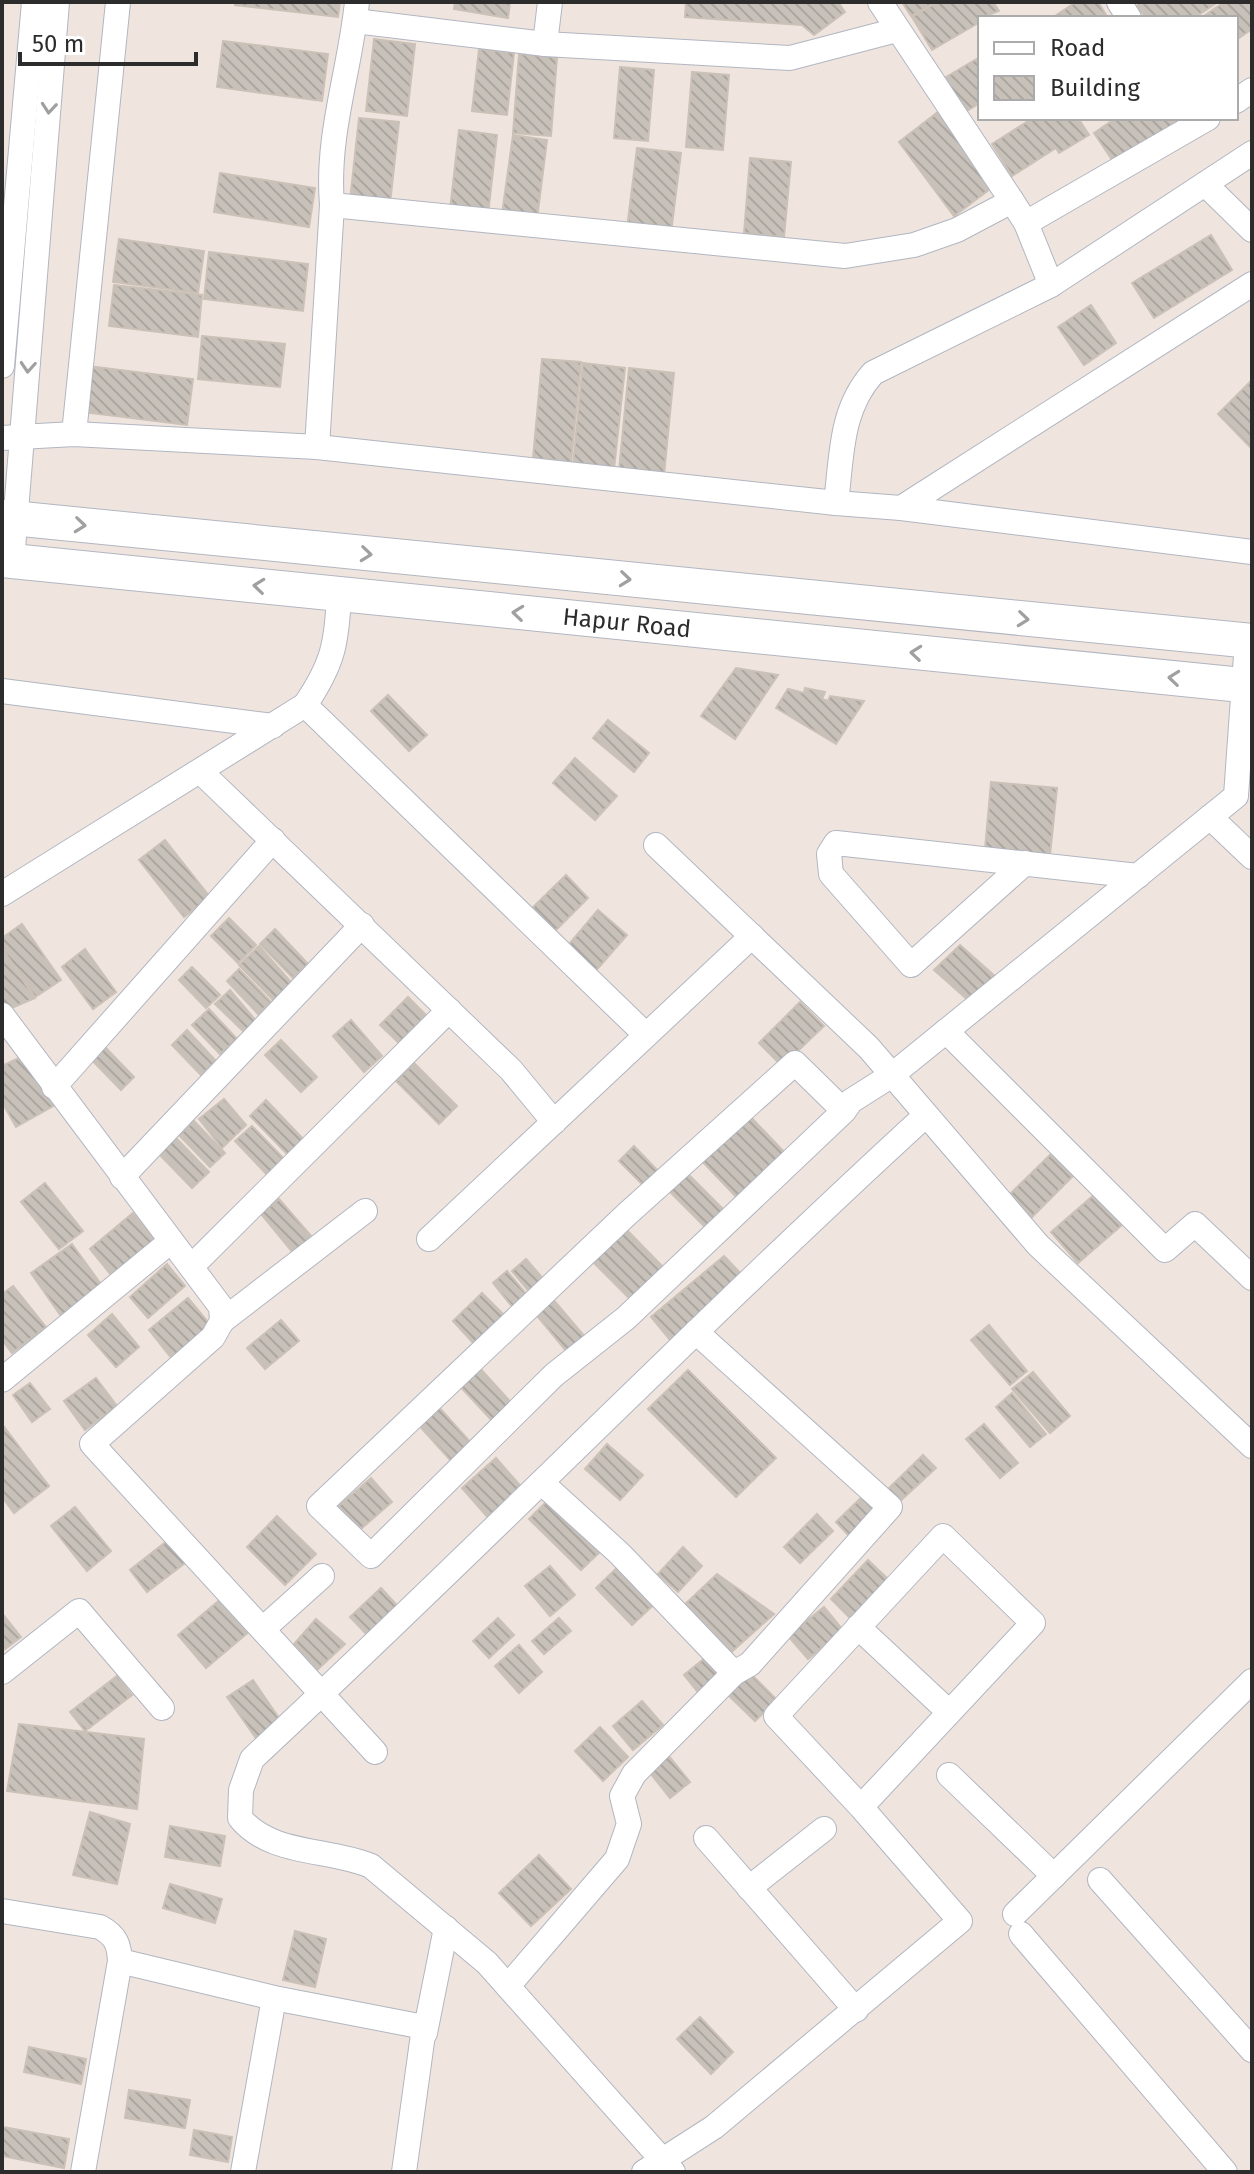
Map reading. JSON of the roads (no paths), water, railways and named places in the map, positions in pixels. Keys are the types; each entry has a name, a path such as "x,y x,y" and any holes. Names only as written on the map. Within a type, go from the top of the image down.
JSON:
{"main road":[{"name":"Hapur Road","path":"9,518 1249,641"},
{"name":"Hapur Road","path":"7,560 1248,686"}],"street":[{"path":"2,366 34,2"},
{"path":"7,560 12,438 57,2"},
{"path":"74,434 118,2"},
{"path":"545,44 550,2"},
{"path":"880,2 1026,223 1051,285"},
{"path":"317,447 334,125 356,11 545,44 790,58 897,30"},
{"path":"1026,223 1201,120"},
{"path":"836,503 845,428 855,393 873,373 1051,285 1252,153"},
{"path":"1205,184 1252,230"},
{"path":"332,205 845,256 914,245 957,230 1012,201"},
{"path":"901,508 1252,284"},
{"path":"12,438 74,434 317,447 901,508 1252,552"},
{"path":"2,894 305,705 332,661 337,643 339,594"},
{"path":"844,1111 795,1063 626,1215 319,1506 371,1556 554,1375 626,1318 844,1111 851,1101 892,1075 1236,796 1248,686 1249,641"},
{"path":"2,691 273,726"},
{"path":"305,705 646,1035"},
{"path":"201,772 511,1070 554,1122"},
{"path":"1210,817 1252,857"},
{"path":"54,1087 273,840"},
{"path":"1025,863 911,965 831,874 829,854 836,843 1025,863 1138,876"},
{"path":"656,845 869,1048 1038,1245 1252,1446"},
{"path":"122,1177 362,925"},
{"path":"429,1239 752,936"},
{"path":"191,1267 449,1010"},
{"path":"2,1015 221,1307 222,1321"},
{"path":"946,1031 1165,1250 1195,1224 1252,1278"},
{"path":"861,1807 1033,1623 943,1536 776,1716 861,1807 960,1921 714,2127 660,2168 508,1986 446,1928 371,1866 352,1858 277,1844 255,1833 240,1818 241,1790 252,1759 926,1115"},
{"path":"365,1211 222,1321 213,1337 92,1444 375,1752"},
{"path":"2,1380 171,1241"},
{"path":"508,1986 617,1859 629,1824 622,1796 634,1774 734,1673 750,1664 890,1507 696,1332"},
{"path":"542,1483 620,1554 734,1673"},
{"path":"264,1628 322,1576"},
{"path":"2,1672 79,1611 162,1708"},
{"path":"858,1627 949,1712"},
{"path":"1225,2172 1018,1924 1054,1876 1252,1681"},
{"path":"949,1775 1054,1876"},
{"path":"749,1888 824,1829"},
{"path":"706,1838 856,2010"},
{"path":"1100,1880 1252,2050"},
{"path":"2,1911 100,1927 111,1933 119,1945 120,1961 83,2172"},
{"path":"404,2172 425,2033 446,1928"},
{"path":"120,1961 274,1998 422,2026 425,2033"},
{"path":"243,2172 274,1998"}]}
